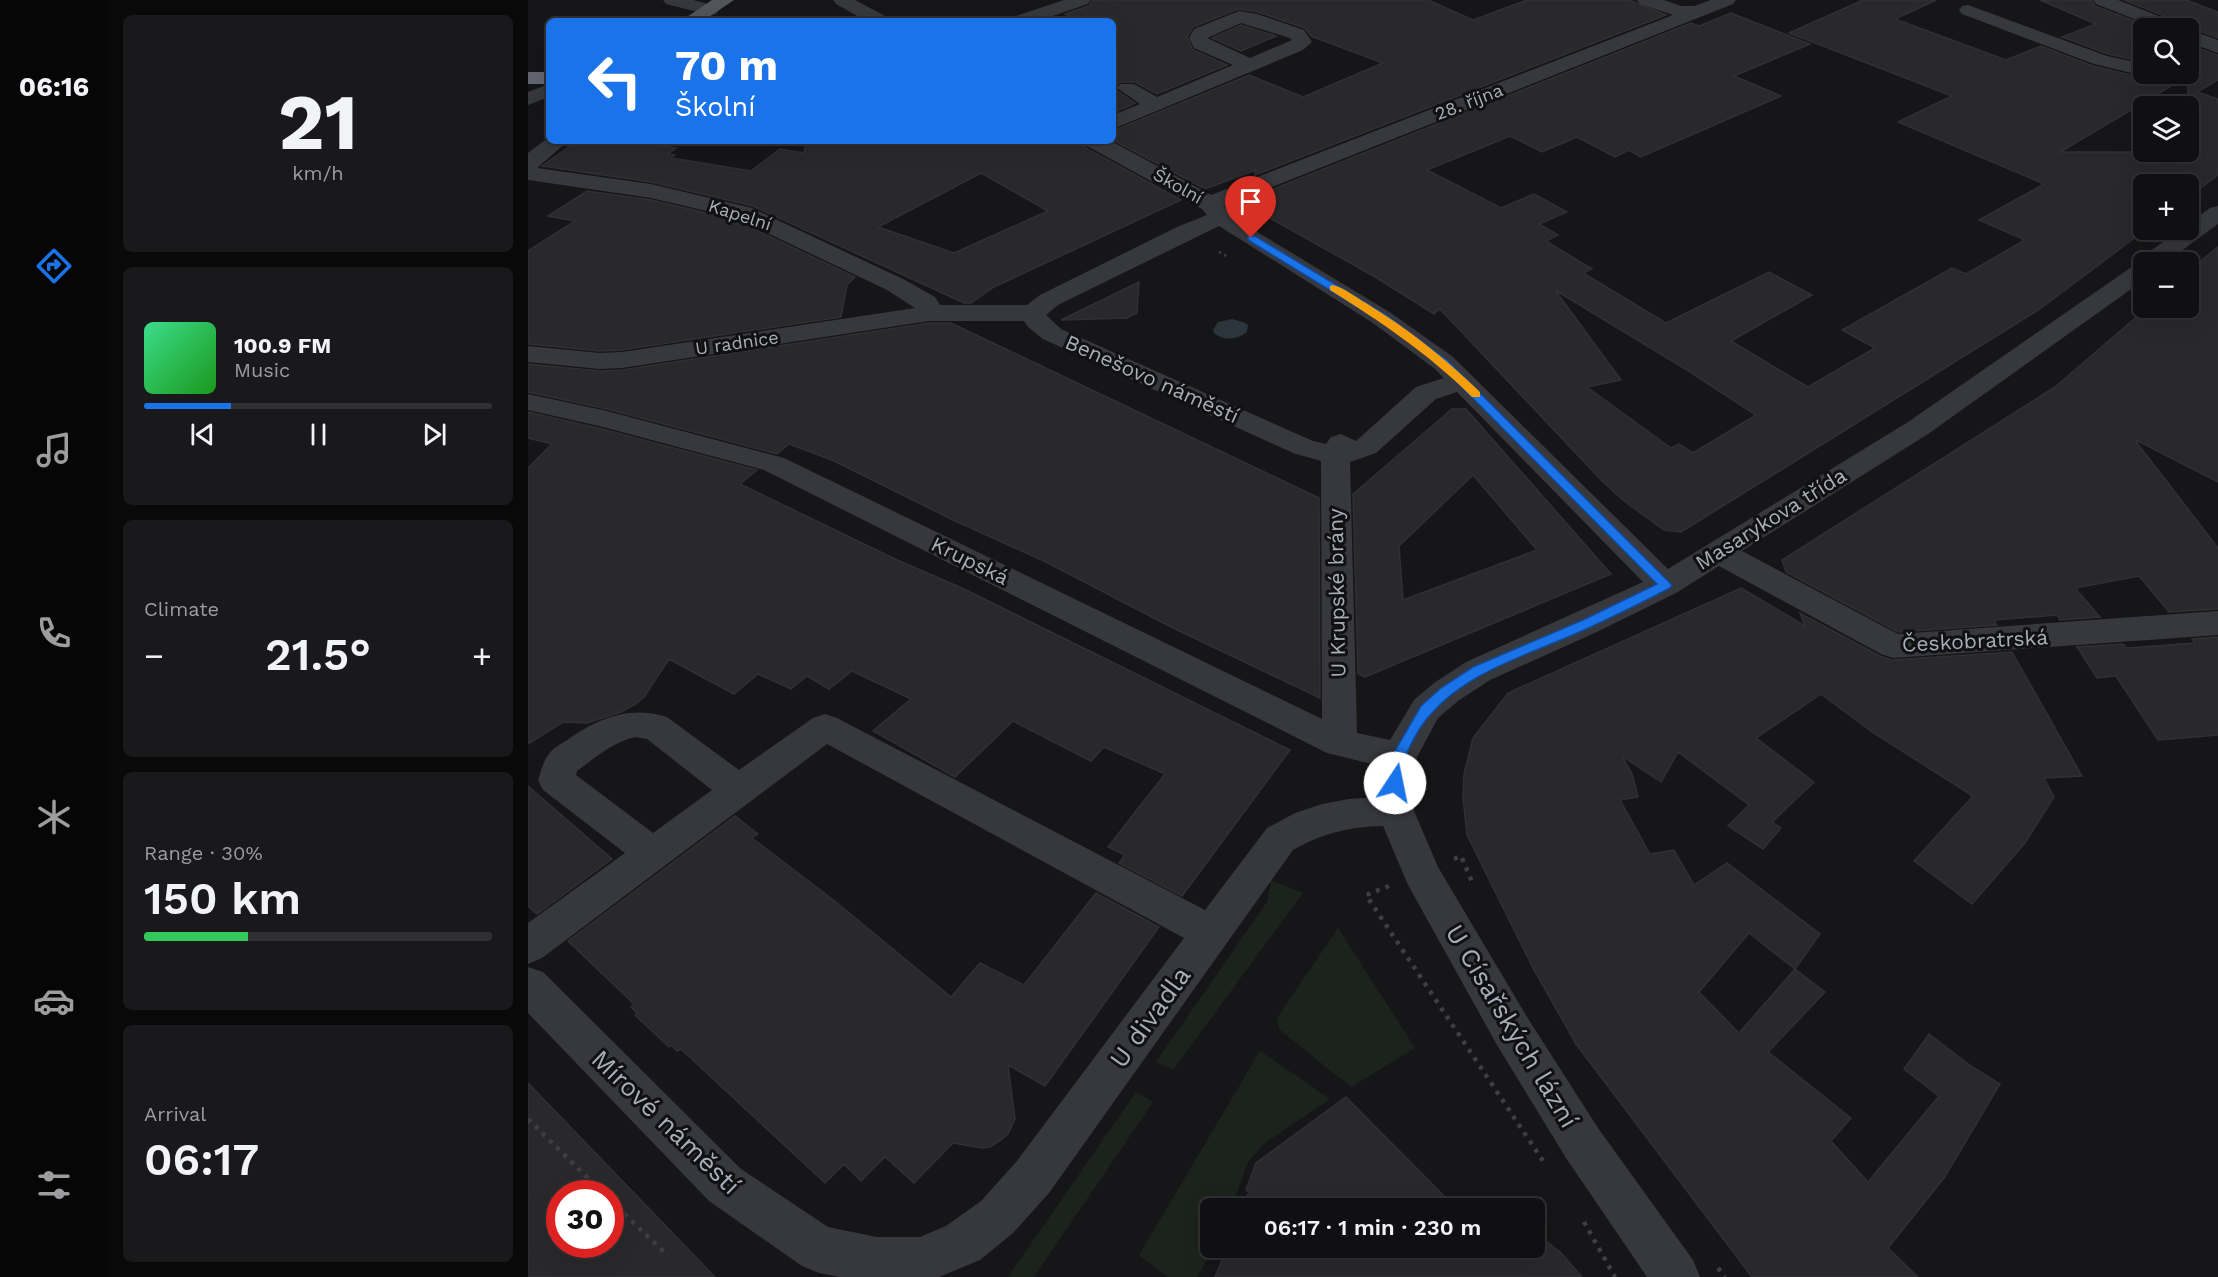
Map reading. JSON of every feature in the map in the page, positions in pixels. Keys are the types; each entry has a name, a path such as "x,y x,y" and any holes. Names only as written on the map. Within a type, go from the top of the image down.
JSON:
{"highway":[{"path":"528,78 546,78"}],"main road":[{"path":"695,18 718,5"}],"street":[{"path":"672,0 718,5"},
{"path":"842,0 875,18"},
{"path":"1029,18 1082,0"},
{"path":"1646,0 1679,11 1696,12"},
{"name":"28. října","path":"1216,211 1727,0"},
{"path":"2102,0 2147,18"},
{"path":"1968,10 2101,60 2133,67"},
{"path":"2199,39 2216,46"},
{"path":"2199,53 2216,46"},
{"path":"1116,122 1249,65"},
{"path":"1127,88 1155,105"},
{"path":"528,99 546,91"},
{"path":"528,164 553,144"},
{"name":"Školní","path":"1100,144 1216,211 1251,238 1382,318 1444,363 1665,585"},
{"name":"Kapelní","path":"528,173 651,190 744,213 778,227 897,285 926,302 929,313"},
{"path":"929,313 1033,313 1050,300 1185,232 1216,211"},
{"path":"2165,252 2218,213"},
{"name":"Masarykova třída","path":"1399,756 1426,709 1446,692 1478,671 1587,623 1665,585 1918,428 2133,276"},
{"name":"U radnice","path":"535,355 600,361 622,360 929,313"},
{"name":"Benešovo náměstí","path":"1033,313 1037,322 1052,334 1303,447 1338,449 1354,453 1366,447 1426,393 1463,381"},
{"name":"Krupská","path":"528,402 607,419 774,464 1340,744 1399,756"},
{"name":"U Krupské brány","path":"1338,449 1340,744"},
{"name":"Českobratrská","path":"1719,552 1893,646 2218,623"},
{"path":"653,854 556,780 562,763 615,728 635,724 655,726 740,791"},
{"path":"528,946 825,728 1210,932"},
{"name":"U Císařských lázní","path":"1399,756 1395,783 1395,811 1422,874 1517,1040 1582,1143 1676,1277"},
{"name":"U divadla","path":"919,1269 963,1243 997,1217 1054,1148 1280,839 1303,825 1331,816 1348,812 1395,811"},
{"name":"Mírové náměstí","path":"528,985 724,1185 819,1249 919,1269"}],"path":[{"path":"1422,874 1366,895 1550,1171"},
{"path":"528,1119 590,1180"},
{"path":"624,1214 668,1256"},
{"path":"1581,1218 1615,1277"}],"shaded area":[{"path":"1232,319 1248,325 1247,332 1239,337 1230,338 1214,333 1213,330 1218,322"},
{"path":"1271,880 1303,893 1173,1070 1156,1062 1267,902"},
{"path":"1338,928 1415,1048 1351,1087 1279,1029 1277,1018"},
{"path":"1260,1051 1330,1099 1265,1143 1248,1162 1235,1198 1200,1198 1200,1258 1208,1258 1197,1277 1168,1277 1139,1255"},
{"path":"1136,1092 1153,1102 1034,1277 1008,1277"}],"building":[{"path":"1093,0 1428,0 1473,20 1527,0 1629,0 1666,15 1255,175 1256,170 1205,189 1116,142 1116,130 1249,75 1303,97 1383,63 1311,36 1305,28 1258,12 1238,9 1193,27 1187,37 1193,50 1227,65 1157,94 1135,82 1120,82 1116,86 1116,18 1074,18 1065,14 1089,6"},
{"path":"1863,0 1936,0 1895,19 2006,60 2041,46 2093,66 2133,76 2133,84 2175,84 2154,96 2133,96 2133,109 2060,152 2133,152 2133,162 2199,162 2199,96 2188,96 2188,84 2199,84 2199,49 2218,55 2218,80 2197,92 2218,99 2218,175 2199,189 2199,174 2133,174 2133,239 2040,309 1681,532 1664,530 1624,501 1602,481 1440,309 1434,314 1377,278 1252,208 1253,197 1691,23 1699,26 1731,13 1810,44 1734,76 1781,96 1641,157 1629,150 1615,157 1577,137 1542,152 1510,136 1427,170 1501,208 1534,194 1567,212 1539,224 1558,235 1546,241 1592,269 1583,273 1666,323 1769,272 1812,295 1731,341 1808,387 1875,348 1842,330 1952,268 1966,274 2025,240 1979,220 2044,184 1898,122 1952,96 1789,33","holes":["1555,290 1756,415 1693,453 1679,444 1671,448 1587,387 1621,380"]},
{"path":"2040,0 2091,0 2095,6 2133,21 2133,60 2108,54 2062,37 2096,24"},
{"path":"2124,0 2186,0 2218,12 2218,38 2199,31 2199,18 2170,18"},
{"path":"1241,25 1276,36 1241,51 1212,38"},
{"path":"1116,90 1135,103 1116,112"},
{"path":"573,144 652,144 676,148 668,154 675,155 671,158 751,171 780,149 804,153 806,144 1084,144 1086,148 1181,200 994,287 971,303 964,303 753,206 651,182 542,166","holes":["981,173 1048,211 954,253 878,227"]},
{"path":"587,191 651,200 735,220 855,277 847,285 841,317 622,350 600,351 528,344 528,251 575,221 548,216"},
{"path":"2218,247 2218,482 2134,439 2218,548 2218,609 2169,612 2139,576 2075,588 2100,617 2060,620 2057,615 1994,620 1997,625 1898,632 1786,572 1782,560 2055,387 2135,318 2199,318 2199,262"},
{"path":"1139,282 1137,313 1127,318 1061,320"},
{"path":"929,323 951,323 1319,498 1320,698 1173,628 1046,562 951,519 832,460 789,444 777,454 607,409 528,392 528,364 600,371 622,370"},
{"path":"1452,409 1466,409 1611,574 1365,677 1358,674 1353,494","holes":["1473,475 1537,550 1403,600 1399,546"]},
{"path":"528,412 757,470 740,484 895,559 964,589 1290,750 1182,896 1119,863 1125,855 1108,847 1165,774 1104,747 1091,761 1013,721 955,777 873,731 911,699 852,671 829,689 807,676 791,689 758,674 734,694 669,659 644,697 636,704 621,712 587,723 563,722 528,744 528,468 552,444 528,438"},
{"path":"1741,588 1805,626 1800,613 1880,656 1892,660 2012,652 2082,776 2044,778 2054,797 2025,843 1972,904 1914,861 1973,796 1872,732 1821,694 1756,738 1814,782 1772,822 1781,828 1763,849 1728,826 1749,805 1678,752 1661,782 1622,756 1632,774 1638,797 1620,800 1650,854 1674,850 1694,885 1727,863 1820,934 1795,969 1825,992 1768,1052 1851,1118 1831,1141 1868,1182 1939,1096 1904,1069 1929,1034 1971,1066 2000,1084 1944,1178 1888,1248 1918,1277 1752,1277 1576,1044 1534,970 1467,835 1463,797 1464,774 1473,738 1508,693","holes":["1749,933 1795,969 1739,1033 1699,992"]},
{"path":"2218,637 2218,735 2158,740 2116,676 2097,678 2077,647 2123,644 2127,648 2195,643 2192,639"},
{"path":"528,786 612,859 537,914 528,906"},
{"path":"735,816 758,834 752,838 836,902 951,997 980,963 1024,985 1096,893 1159,927 1045,1086 1008,1065 1015,1119 1008,1134 1001,1140 990,1147 982,1148 953,1143 914,1183 885,1157 861,1181 844,1164 825,1183 681,1049 677,1051 671,1045 669,1047 635,1015 637,1013 631,1007 634,1004 568,941"},
{"path":"528,1083 622,1180 546,1180 546,1258 624,1258 624,1183 715,1277 528,1277"},
{"path":"1346,1097 1446,1198 1247,1198 1249,1192 1246,1190 1256,1163"},
{"path":"1545,1240 1561,1253 1582,1277 1215,1277 1223,1258 1545,1258"}],"slow traffic":[{"path":"1333,288 1424,347 1444,363 1476,395"}],"route":[{"path":"1251,238 1382,318 1444,363 1665,585 1587,623 1478,671 1446,692 1426,709 1414,728 1399,756 1395,783"}]}
